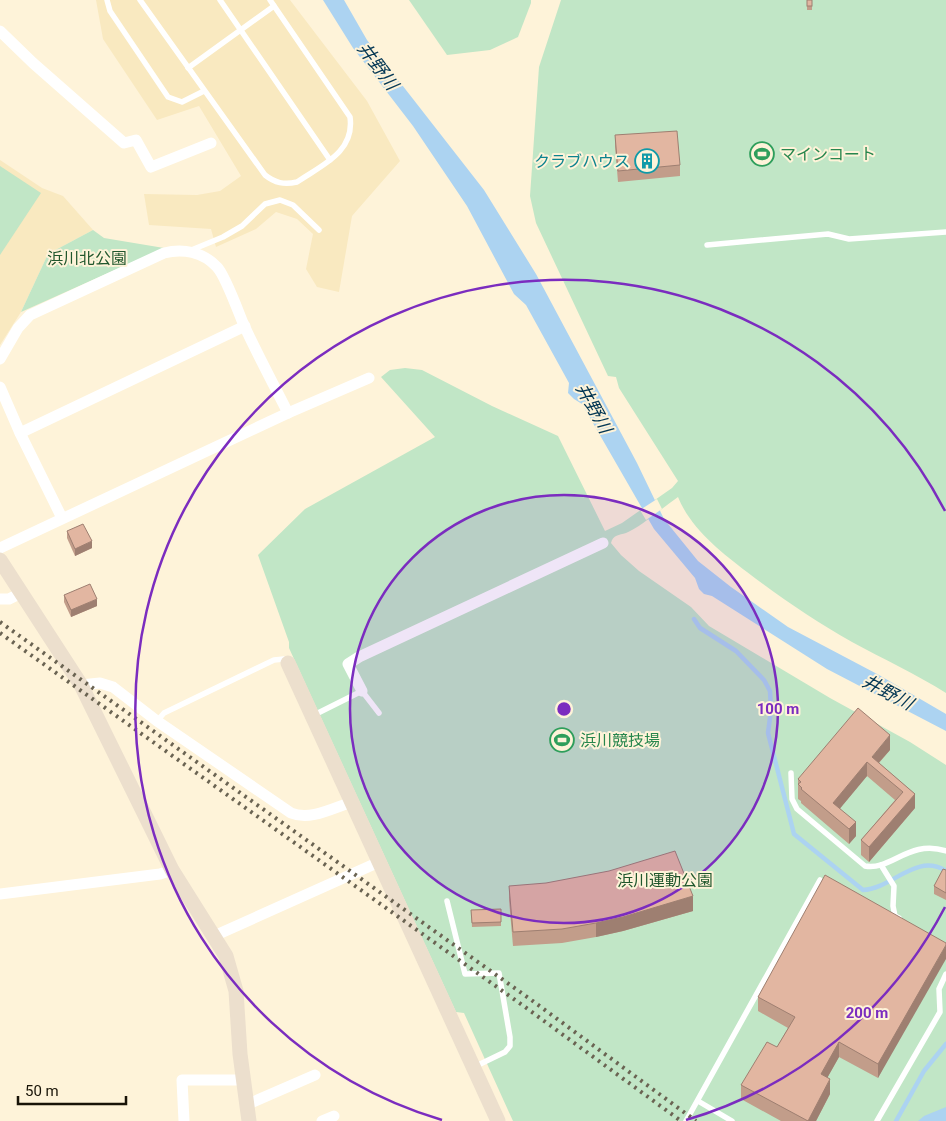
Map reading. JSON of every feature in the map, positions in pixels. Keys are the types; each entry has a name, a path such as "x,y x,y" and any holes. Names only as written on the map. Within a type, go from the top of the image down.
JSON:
{"street":[{"path":"0,31 33,63 124,143 136,140 151,167 211,143"},
{"path":"0,359 18,328 30,315 164,253 188,252 209,260 219,268 288,413"},
{"path":"20,433 245,326"},
{"path":"0,548 288,413 369,378"},
{"path":"0,387 20,433 62,518"},
{"path":"362,691 348,664 359,657 603,543"},
{"path":"0,560 81,685 172,870 226,956 236,991 243,1080 249,1121"},
{"path":"0,599 9,599 21,593"},
{"path":"288,663 498,1121"},
{"path":"81,685 100,683 112,687 157,721 291,813 300,817 310,816 352,802"},
{"path":"214,936 379,862"},
{"path":"0,894 160,874 172,870"},
{"path":"246,1105 315,1075"},
{"path":"184,1121 182,1080 243,1080"},
{"path":"322,1121 334,1116"}],"lane":[{"path":"107,0 110,12 168,97 182,102 204,91"},
{"path":"140,0 265,175 273,181 281,183 297,182 330,160 344,147 349,137 350,117 270,0"},
{"path":"220,0 330,160"},
{"path":"188,68 274,6"},
{"path":"188,252 223,237 242,226 265,204 280,200 293,205 319,230"},
{"path":"707,245 828,234 849,239 946,232"},
{"path":"157,721 164,713 274,660 284,659 288,663"},
{"path":"312,716 362,691 379,713"},
{"path":"791,773 792,799 797,809 861,864 870,867 881,865 920,848 946,851"},
{"path":"881,865 894,886 893,906 895,916 904,921"},
{"path":"686,1121 746,1010 820,880"},
{"path":"447,901 465,974 500,973 510,1046 505,1052 494,1059 474,1067"},
{"path":"940,1012 938,990 946,974"},
{"path":"877,1121 940,1012 946,1005"},
{"path":"698,1101 732,1121"}],"shaded area":[{"path":"96,0 290,0 367,101 400,161 352,216 339,292 317,287 306,269 313,234 297,219 276,212 256,229 216,247 211,229 149,225 144,194 197,195 220,191 241,176 199,106 157,120 103,39"},
{"path":"0,160 42,188 63,196 93,230 48,254 21,312 0,345"}],"green space":[{"path":"409,0 531,0 531,3 518,37 490,50 447,55"},
{"name":"浜川運動公園","path":"561,0 946,0 946,693 838,634 760,582 727,556 699,530 678,497 638,527 615,537 611,543 639,571 691,607 709,626 830,698 910,742 946,765 946,1121 513,1121 464,1013 456,1012 289,648 289,642 258,555 305,509 435,437 381,377 390,370 405,368 422,370 492,406 558,436 605,531 622,523 672,488 678,481 619,388 616,377 608,376 536,223 530,196 539,67"},
{"path":"0,166 41,193 0,255"},
{"name":"浜川北公園","path":"93,230 104,238 164,248 21,312 48,254"}],"water":[{"name":"井野川","path":"323,0 344,0 367,40 484,190 536,274 637,463 664,519 698,561 788,627 879,675 946,714 946,731 827,669 712,596 704,594 699,589 695,578 654,529 582,404 568,393 569,383 526,305 514,294 467,206 413,126 353,48"},
{"path":"946,1107 946,1121 918,1121 924,1116"}],"pier":[{"path":"657,499 662,509 646,520 640,510"}],"building":[{"path":"807,0 812,0 812,6 807,6"},
{"name":"クラブハウス","path":"677,131 680,165 618,171 615,135"},
{"path":"83,524 92,541 75,549 67,531"},
{"path":"90,584 97,599 71,610 64,595"},
{"path":"858,708 890,735 872,757 915,794 869,847 861,840 903,792 867,762 833,803 856,822 849,829 801,789 798,784 801,782 798,779"},
{"path":"675,851 693,896 596,923 562,929 513,932 509,886 546,883 609,871"},
{"path":"943,869 946,870 946,893 934,886"},
{"path":"825,875 946,943 946,945 878,1064 839,1042 821,1074 830,1079 808,1121 741,1085 767,1042 777,1047 795,1017 758,997"},
{"path":"501,909 501,922 472,923 471,910"}],"waterway":[{"path":"694,619 700,628 736,651 764,680 770,691 771,710 768,733 794,834 863,890 884,884 914,868 935,866 946,871"},
{"path":"896,1121 924,1071 946,1044"}],"railway":[{"path":"0,622 530,999 696,1121"},
{"path":"0,633 525,1007 681,1121"}],"place":[{"name":"マインコート","path":"762,154"},
{"name":"クラブハウス","path":"647,161"},
{"name":"浜川競技場","path":"562,740"}]}
